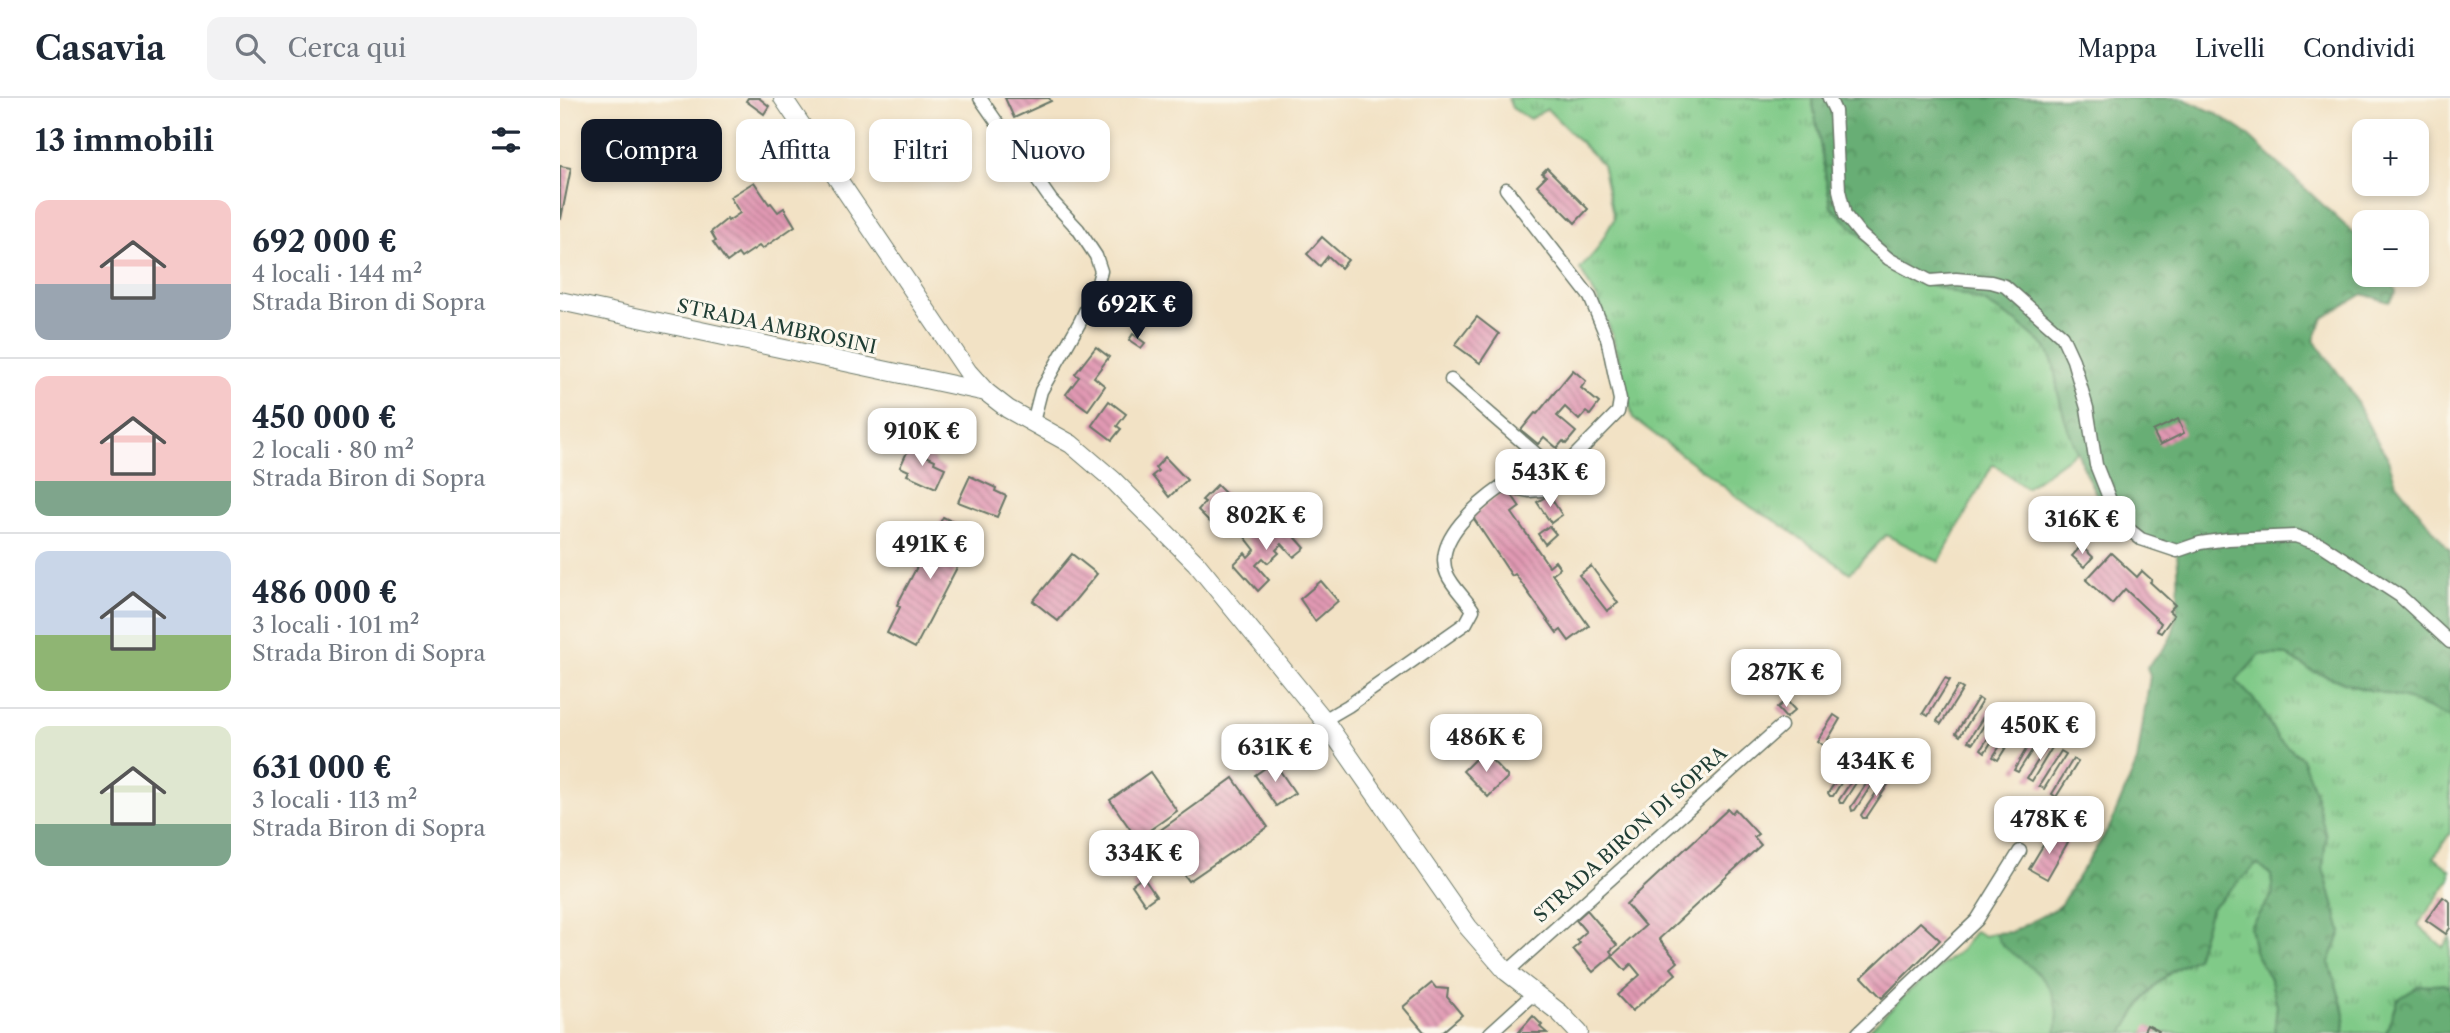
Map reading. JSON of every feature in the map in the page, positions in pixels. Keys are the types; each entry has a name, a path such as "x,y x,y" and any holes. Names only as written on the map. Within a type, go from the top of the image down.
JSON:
{"street":[{"path":"783,98 968,372 986,392 1008,409 1071,444 1113,480 1196,563 1324,720 1468,927 1507,972 1532,994 1560,1013 1579,1033"},
{"path":"980,98 1051,200 1078,229 1096,256 1101,271 1080,322 1041,391 1033,422"},
{"path":"1829,98 1835,111 1839,190 1845,215 1861,235 1889,259 1930,281 1955,279 2005,286 2062,336 2073,360 2087,408 2096,465 2115,513 2127,528 2141,539 2177,551 2200,543 2228,539 2295,536 2322,545 2400,596 2450,642"},
{"path":"1324,720 1466,623 1473,610 1446,573 1445,558 1449,541 1455,531 1484,499 1503,486 1529,491 1541,490 1618,412 1620,400 1607,338 1590,297 1506,189"},
{"name":"STRADA AMBROSINI","path":"560,301 986,392"},
{"path":"1451,380 1558,472"},
{"name":"STRADA BIRON DI SOPRA","path":"1507,972 1781,726"},
{"path":"1858,1033 1977,920 2020,851"},
{"path":"1490,1033 1532,994"}],"green space":[{"path":"1508,98 1812,98 1831,207 1914,279 1984,302 2017,322 2046,347 2054,365 2058,393 2077,451 2026,488 1993,464 1939,562 1886,535 1850,573 1776,521 1752,508 1633,418 1612,334 1598,300 1580,269 1596,251 1614,219 1602,164 1547,109 1530,119 1512,108"},
{"path":"1812,98 2182,98 2215,113 2243,131 2352,232 2352,287 2394,287 2396,291 2389,302 2363,294 2323,318 2314,340 2350,389 2387,456 2396,483 2450,551 2450,718 2405,698 2361,688 2312,671 2287,655 2260,654 2236,681 2260,706 2278,739 2302,758 2315,792 2326,836 2323,868 2341,932 2329,962 2345,1014 2344,1033 2274,1033 2277,1006 2271,981 2255,953 2250,926 2273,894 2271,875 2257,864 2211,908 2196,958 2170,973 2152,988 2123,1033 2056,1033 2056,1007 2049,987 2034,970 2005,948 1996,933 2012,932 2059,907 2110,826 2137,762 2150,676 2147,667 2164,648 2173,632 2178,597 2177,552 2131,531 2106,513 2086,474 2066,423 2054,365 2046,347 2017,322 1984,302 1914,279 1870,244 1831,207"},
{"path":"2260,654 2287,655 2312,671 2361,688 2405,698 2450,718 2450,833 2434,857 2450,870 2450,879 2418,925 2443,947 2450,937 2450,987 2444,984 2397,1000 2386,1033 2344,1033 2345,1014 2329,962 2341,932 2323,868 2326,836 2302,758 2278,739 2260,706 2236,681"},
{"path":"2257,864 2271,875 2273,894 2250,927 2255,953 2271,981 2277,1006 2274,1033 2123,1033 2152,988 2170,973 2196,958 2211,908"},
{"path":"1975,931 1984,936 1996,933 2003,945 2042,978 2049,987 2056,1007 2056,1033 1866,1033 1909,991 1961,950"},
{"path":"2444,984 2450,987 2450,1033 2386,1033 2397,1000 2419,986"}],"building":[{"path":"748,98 759,98 769,106 764,114 746,101"},
{"path":"1005,98 1049,98 1051,101 1014,118"},
{"path":"560,166 571,168 561,219 560,218"},
{"path":"1547,168 1588,209 1575,223 1537,185 1546,176 1542,173"},
{"path":"754,182 778,212 784,208 795,226 762,249 759,246 741,258 738,254 727,262 713,242 716,241 711,232 727,219 728,221 740,213 730,197"},
{"path":"1322,237 1348,260 1341,268 1328,256 1320,266 1307,254"},
{"path":"1477,317 1499,334 1480,363 1455,345"},
{"path":"1133,334 1145,343 1141,348 1129,340"},
{"path":"1096,347 1109,357 1094,377 1105,386 1088,410 1066,394 1079,377 1075,374"},
{"path":"1573,370 1586,381 1581,388 1599,403 1590,415 1586,412 1579,420 1565,407 1557,416 1576,432 1566,444 1563,441 1557,448 1544,437 1538,444 1521,430"},
{"path":"1109,401 1126,414 1117,426 1121,429 1112,440 1092,425"},
{"path":"2178,419 2184,433 2160,445 2153,431"},
{"path":"909,448 935,460 934,463 945,468 936,488 907,475 909,471 900,467"},
{"path":"1165,457 1187,480 1169,497 1152,476 1158,471 1155,468"},
{"path":"970,476 996,488 995,491 1006,496 997,517 958,502"},
{"path":"1217,485 1240,508 1219,526 1214,520 1211,523 1198,510 1205,502 1202,500"},
{"path":"1507,488 1520,507 1512,513 1549,566 1555,561 1560,568 1552,574 1589,626 1569,641 1561,630 1557,633 1515,574 1512,576 1472,516"},
{"path":"1549,495 1562,515 1551,523 1537,502"},
{"path":"943,517 975,533 915,648 887,633 900,607 897,605"},
{"path":"1281,521 1305,548 1294,557 1282,544 1276,550 1279,553 1268,563 1263,558 1256,565 1269,580 1258,591 1234,564 1245,553 1248,557 1255,550 1245,537 1255,527 1266,539"},
{"path":"1549,526 1556,534 1545,544 1538,534"},
{"path":"2081,546 2093,557 2084,567 2072,556"},
{"path":"2111,553 2137,577 2142,571 2175,605 2169,611 2174,615 2161,633 2157,631 2161,623 2125,589 2112,604 2086,580"},
{"path":"1072,554 1097,574 1058,621 1033,601"},
{"path":"1591,566 1618,603 1607,611 1579,575"},
{"path":"1321,581 1338,601 1315,621 1300,599"},
{"path":"1945,678 1950,680 1928,716 1923,713"},
{"path":"1958,686 1963,689 1941,724 1937,721"},
{"path":"1978,698 1982,701 1960,736 1956,733"},
{"path":"1786,700 1795,710 1786,718 1777,708"},
{"path":"1990,706 1994,709 1973,743 1968,741"},
{"path":"2003,714 2007,717 1985,752 1981,749"},
{"path":"1834,715 1840,719 1824,746 1817,741"},
{"path":"2015,722 2020,725 1998,760 1993,757"},
{"path":"2035,734 2040,738 2018,772 2014,770"},
{"path":"2049,743 2053,746 2032,781 2027,778"},
{"path":"1483,751 1508,777 1488,797 1463,771"},
{"path":"2061,751 2066,754 2044,789 2039,786"},
{"path":"1854,754 1857,757 1833,796 1830,796 1828,793"},
{"path":"2073,759 2078,762 2056,797 2052,794"},
{"path":"1274,762 1295,793 1276,806 1255,775"},
{"path":"1864,762 1868,764 1843,803 1840,803 1839,800"},
{"path":"1876,769 1880,772 1852,811 1851,807"},
{"path":"1150,772 1177,811 1137,839 1110,800"},
{"path":"1887,777 1891,780 1866,818 1863,818 1861,815"},
{"path":"1233,778 1268,827 1189,881 1155,834"},
{"path":"1728,809 1732,813 1735,809 1758,834 1754,837 1761,845 1659,939 1678,962 1671,968 1676,974 1632,1011 1617,995 1640,975 1631,964 1625,970 1612,956 1593,972 1573,949 1580,943 1577,940 1586,932 1576,920 1587,910 1617,945 1610,951 1613,955 1645,926 1626,904"},
{"path":"2051,832 2068,842 2047,879 2029,869"},
{"path":"1143,877 1156,896 1145,904 1132,885"},
{"path":"2443,897 2450,902 2450,928 2446,934 2426,920"},
{"path":"1920,922 1940,940 1882,998 1862,977"},
{"path":"1432,983 1436,988 1448,989 1447,997 1462,1015 1441,1033 1425,1033 1403,1007"},
{"path":"1533,1016 1547,1033 1518,1033"},
{"path":"2147,1025 2159,1031 2143,1033"}]}
